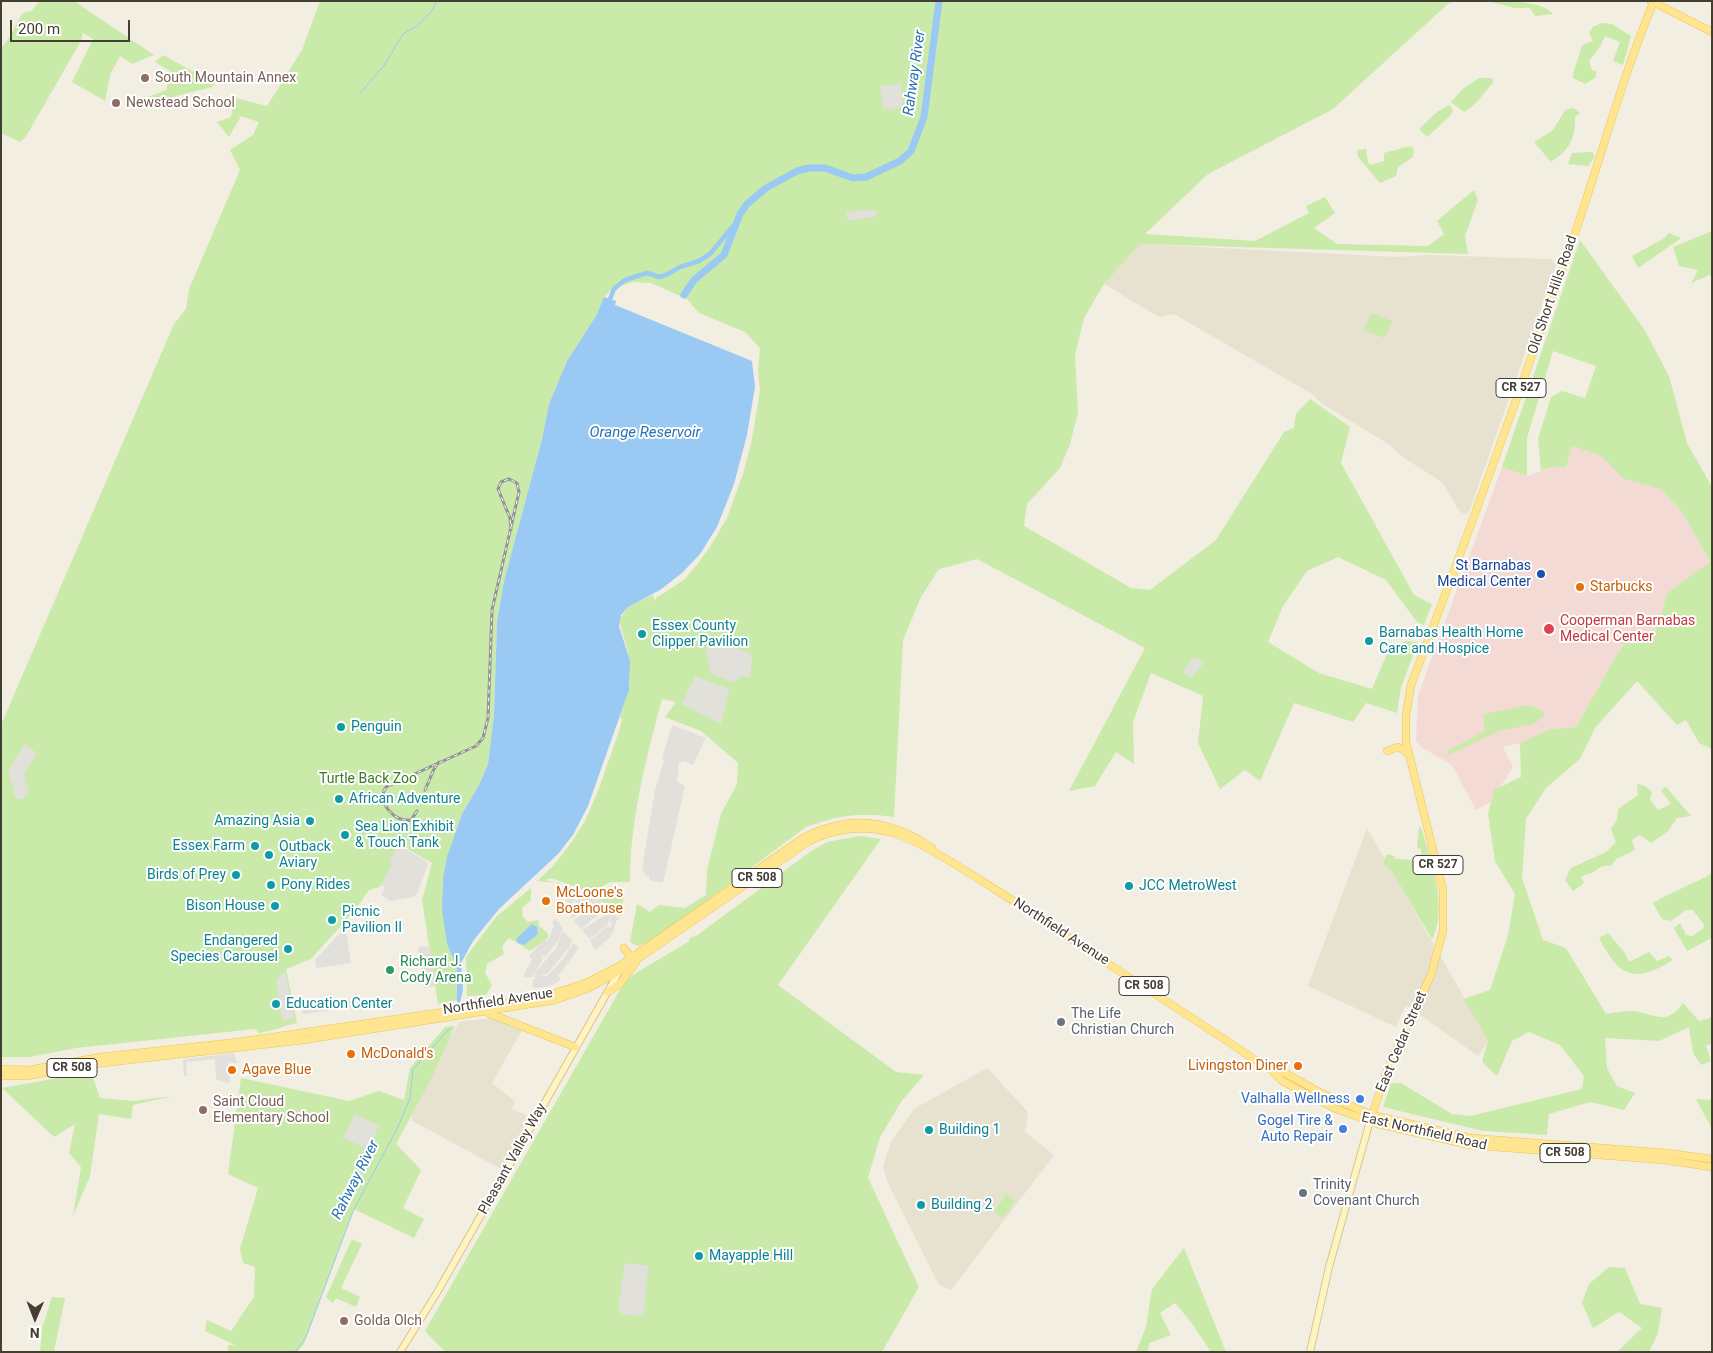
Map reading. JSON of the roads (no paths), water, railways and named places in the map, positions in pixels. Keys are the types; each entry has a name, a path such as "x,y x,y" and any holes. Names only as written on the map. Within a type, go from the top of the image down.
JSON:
{"main road":[{"path":"1653,2 1712,32"},
{"name":"Old Short Hills Road","path":"1405,730 1411,685 1530,362 1578,226 1622,86 1653,2"},
{"name":"East Cedar Street","path":"1310,1352 1328,1267 1371,1118 1388,1068 1431,975 1443,931 1443,890 1408,753 1405,730"},
{"path":"1387,751 1398,747 1408,753"},
{"name":"Northfield Avenue","path":"1,1069 29,1070 101,1056 239,1042 498,1007 534,1004 568,996 599,983 809,841 835,831 866,828 894,834 967,872 1058,928 1086,949 1255,1060"},
{"path":"608,992 620,984 636,958 630,956 624,948"},
{"name":"Pleasant Valley Way","path":"400,1352 438,1291 620,968"},
{"name":"Northfield Avenue","path":"1,1076 26,1076 102,1064 221,1051 486,1012 498,1007"},
{"path":"486,1012 575,1046"},
{"name":"East Northfield Road","path":"1255,1060 1269,1068 1285,1073 1310,1088 1371,1118"},
{"name":"East Northfield Road","path":"1269,1068 1282,1081 1318,1101 1371,1118 1483,1143 1712,1159"},
{"path":"1282,1081 1287,1078 1306,1089 1310,1088"},
{"name":"East Northfield Road","path":"1665,1157 1712,1167"}],"water":[{"name":"Orange Reservoir","path":"604,297 616,301 615,305 752,361 755,387 747,435 734,484 717,527 700,554 682,573 660,590 628,607 621,615 619,626 630,661 629,690 588,806 573,835 558,854 499,909 473,941 461,963 463,990 460,1003 457,1004 457,969 447,944 442,910 443,878 447,857 462,814 479,785 488,764 494,714 497,622 504,581 542,439 549,404 567,361 596,316"},
{"path":"532,924 537,927 538,934 524,945 518,943 516,939"}],"waterway":[{"path":"360,93 383,67 403,34 417,26 431,12 437,1"},
{"name":"Rahway River","path":"684,295 694,280 724,255 740,214 747,204 766,188 797,171 809,168 825,168 853,178 866,177 900,161 911,151 924,117 939,1"},
{"path":"610,299 614,289 625,280 647,273 659,277 699,261 710,254 734,225"},
{"name":"Rahway River","path":"295,1352 306,1337 354,1209 397,1129 410,1098 413,1069 450,1028"}],"railway":[{"path":"417,811 411,820 405,820 393,815 388,810 383,798 386,787 476,746 483,738 488,718 492,610 519,492 517,483 509,479 501,482 498,489 510,518 511,529"},
{"path":"425,790 439,762"}],"place":[{"name":"South Mountain Annex","path":"145,78"},
{"name":"Newstead School","path":"116,103"},
{"name":"St Barnabas Medical Center","path":"1541,574"},
{"name":"Starbucks","path":"1580,587"},
{"name":"Cooperman Barnabas Medical Center","path":"1549,629"},
{"name":"Essex County Clipper Pavilion","path":"642,634"},
{"name":"Barnabas Health Home Care and Hospice","path":"1369,641"},
{"name":"Penguin","path":"341,727"},
{"name":"African Adventure","path":"339,799"},
{"name":"Amazing Asia","path":"310,821"},
{"name":"Sea Lion Exhibit & Touch Tank","path":"345,835"},
{"name":"Essex Farm","path":"255,846"},
{"name":"Outback Aviary","path":"269,855"},
{"name":"Birds of Prey","path":"236,875"},
{"name":"Pony Rides","path":"271,885"},
{"name":"JCC MetroWest","path":"1129,886"},
{"name":"McLoone's Boathouse","path":"546,901"},
{"name":"Bison House","path":"275,906"},
{"name":"Picnic Pavilion II","path":"332,920"},
{"name":"Endangered Species Carousel","path":"288,949"},
{"name":"Richard J. Cody Arena","path":"390,970"},
{"name":"Education Center","path":"276,1004"},
{"name":"The Life Christian Church","path":"1061,1022"},
{"name":"McDonald's","path":"351,1054"},
{"name":"Livingston Diner","path":"1298,1066"},
{"name":"Agave Blue","path":"232,1070"},
{"name":"Valhalla Wellness","path":"1360,1099"},
{"name":"Saint Cloud Elementary School","path":"203,1110"},
{"name":"Gogel Tire & Auto Repair","path":"1343,1129"},
{"name":"Building 1","path":"929,1130"},
{"name":"Trinity Covenant Church","path":"1303,1193"},
{"name":"Building 2","path":"921,1205"},
{"name":"Mayapple Hill","path":"699,1256"},
{"name":"Golda Olch","path":"344,1321"}],"park label":[{"name":"Turtle Back Zoo","path":"368,779"}]}
